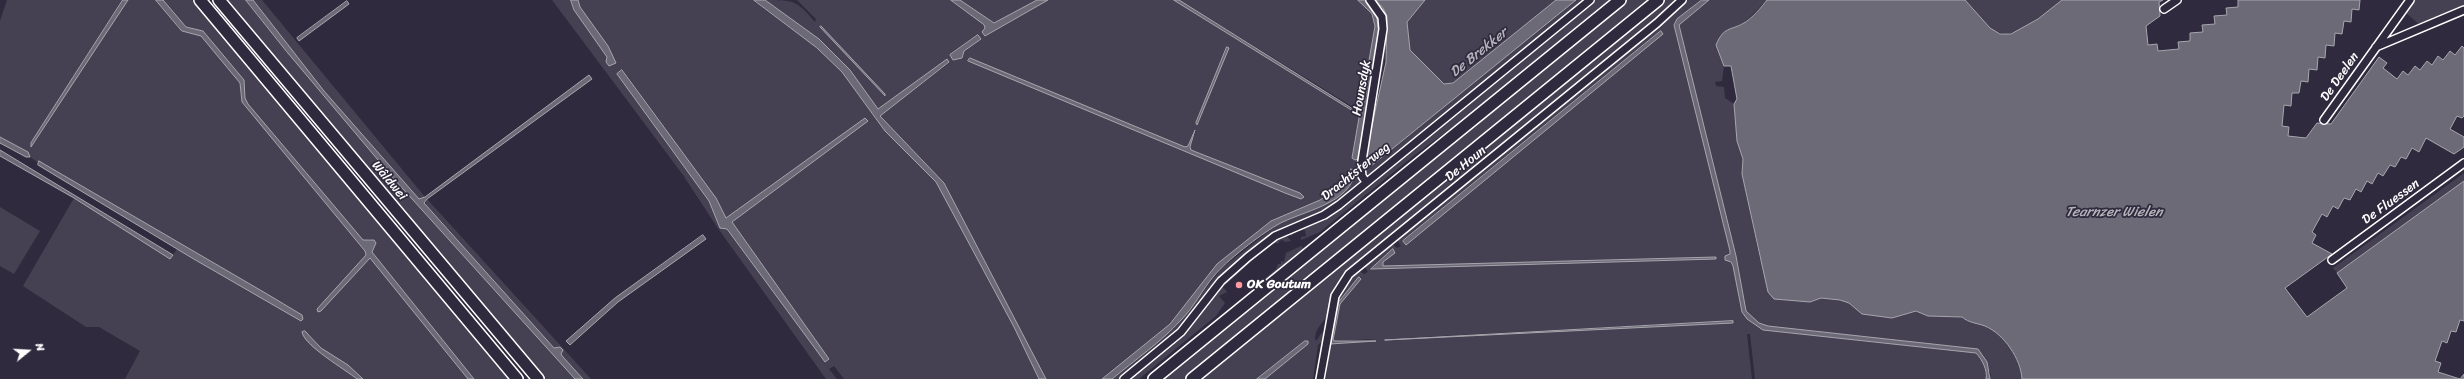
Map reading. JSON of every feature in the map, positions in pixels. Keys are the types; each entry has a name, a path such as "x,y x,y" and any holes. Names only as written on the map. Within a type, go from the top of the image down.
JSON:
{"main road":[{"path":"200,0 517,379"},
{"name":"Wâldwei","path":"219,0 538,379"},
{"path":"1154,379 1620,0"},
{"path":"1192,379 1658,0"}],"street":[{"name":"Hounsdyk","path":"1366,182 1362,176 1361,167 1383,29 1382,17 1370,0"},
{"name":"Drachtsterweg","path":"1124,379 1181,332 1221,281 1243,261 1275,236 1332,210 1590,0"},
{"name":"De Houn","path":"1320,379 1335,296 1349,274 1657,23 1682,0"},
{"path":"2164,9 2177,0"},
{"name":"De Deelen","path":"2324,120 2410,0"},
{"name":"De Deelen","path":"2376,48 2464,10"},
{"name":"De Fluessen","path":"2332,260 2464,164"}],"shaded area":[{"path":"7,0 123,0 31,143 31,147 128,0 156,0 182,31 201,36 240,83 242,102 365,251 366,255 317,309 370,258 468,379 363,379 321,348 309,334 303,336 357,379 125,379 140,351 99,327 86,327 23,286 74,198 170,259 177,249 301,321 302,315 42,162 37,162 30,157 28,152 0,137 0,21"},
{"path":"163,0 192,0 508,379 474,379 372,252 376,243 371,239 363,240 248,104 245,98 244,80 203,31 186,27"},
{"path":"228,0 246,0 287,52 394,179 575,379 546,379"},
{"path":"253,0 262,0 425,197 420,199 416,197 324,91"},
{"path":"552,0 571,0 574,10 607,57 607,62 614,64 608,46 580,7 578,0 754,0 817,48 842,72 885,131 936,182 1014,327 1039,379 844,379 834,366 829,369 837,379 826,379 717,227 683,175","holes":["623,70 716,198 726,218 865,118 867,121 732,222 829,359 825,362 727,229 720,228 709,201 617,74"]},
{"path":"765,0 782,0 794,3 803,9 815,22 816,19 797,0 951,0 984,25 985,36 1048,0 1174,0 1352,109 1353,107 1179,0 1358,0 1373,14 1375,26 1352,157 1358,159 1379,33 1378,18 1365,0 1368,0 1381,20 1359,167 1359,184 1330,208 1282,228 1246,255 1188,320 1168,340 1119,379 1112,379 1175,327 1222,268 1278,224 1346,189 1349,172 1346,180 1320,200 1271,221 1217,264 1170,324 1102,379 1046,379 944,183 880,116 949,63 947,59 878,109 850,70 819,39","holes":["820,26 885,96 884,96","978,35 981,39 964,51 962,58 953,60 951,56","970,58 1185,147 1188,146 1194,130 1196,131 1190,147 1191,150 1300,193 1188,152 968,61"]},
{"path":"960,0 1037,0 994,23"},
{"path":"1373,0 1382,5 1387,17 1387,34 1382,75 1370,131 1368,163 1371,166 1576,0 1585,0 1368,175 1363,169 1384,35"},
{"path":"1425,0 1556,0 1453,83 1444,84 1410,50 1407,22"},
{"path":"1596,0 1612,0 1490,100 1416,154 1320,232 1301,240 1301,237 1306,236 1305,230 1297,231 1291,236 1289,234 1287,236 1291,241 1284,242 1284,240 1279,241 1279,243 1270,243 1339,209"},
{"path":"1627,0 1650,0 1184,379 1160,379"},
{"path":"1665,0 1679,0 1347,273 1339,284 1331,310 1316,332 1315,340 1317,340 1322,332 1325,338 1318,379 1316,379 1321,342 1318,345 1313,379 1265,379 1308,344 1307,340 1257,379 1199,379"},
{"path":"1686,0 1702,0 1677,19 1674,25 1730,251 1728,260 1733,266 1742,312 1747,319 1763,330 1976,353 1984,365 1986,379 1755,379 1750,334 1747,334 1752,379 1326,379 1329,351 1324,379 1322,379 1335,304 1345,282 1358,270 1364,274 1368,272 1364,265 1391,243 1397,248 1401,246 1397,239","holes":["1661,31 1663,34 1406,244 1403,241","1395,253 1383,262 1383,266 1715,257 1716,259 1371,269","1360,277 1361,278 1340,304 1333,340 1376,339 1330,344 1338,303","1733,322 1385,339 1685,323"]},
{"path":"1709,0 1767,0 1745,22 1735,27 1719,48 1724,66 1722,81 1715,82 1716,86 1724,87 1725,98 1734,104 1737,141 1743,159 1742,174 1760,259 1810,302 1821,298 1840,300 1849,303 1862,314 1892,318 1916,311 1928,316 1962,317 1970,322 1985,326 1999,335 2010,348 2018,363 2022,379 1990,379 1991,374 1978,349 1768,326 1759,323 1746,311 1736,256 1679,25"},
{"path":"1965,0 2062,0 2037,20 2019,31 1999,33 1983,22"},
{"path":"2413,0 2464,0 2464,7 2420,25 2405,12"},
{"path":"2464,173 2464,181 2337,273 2333,268"},
{"path":"427,199 591,379 583,379 563,357 559,347 554,348 425,205"},
{"path":"0,207 40,231 14,274 0,266"},
{"path":"1269,245 1223,287 1227,292 1219,296 1225,303 1216,316 1139,379 1129,379 1187,331 1228,279"},
{"path":"1301,246 1305,250 1231,308 1276,269 1278,264 1281,264 1281,261 1284,262 1286,253"}],"water":[{"path":"123,0 128,0 31,147 31,143"},
{"path":"156,0 163,0 186,27 203,31 244,80 245,98 248,104 363,240 374,240 376,243 372,252 474,379 468,379 370,258 321,311 318,312 317,309 366,255 365,251 242,102 240,83 201,36 182,31"},
{"path":"246,0 253,0 324,91 419,199 425,197 589,75 592,79 427,199 424,203 554,348 560,347 563,350 561,354 563,357 583,379 575,379 394,179 287,52"},
{"path":"571,0 578,0 580,7 608,46 616,63 609,66 606,62 607,57 574,10"},
{"path":"754,0 765,0 819,39 850,70 878,109 947,59 949,62 880,116 944,183 1046,379 1039,379 1014,327 936,182 885,131 842,72 817,48"},
{"path":"951,0 960,0 994,23 1037,0 1048,0 985,36 982,32 985,28 984,25"},
{"path":"1174,0 1179,0 1353,109 1352,110"},
{"path":"1358,0 1365,0 1376,13 1379,33 1358,159 1355,160 1352,158 1375,26 1372,14"},
{"path":"1376,0 1425,0 1407,22 1410,50 1444,84 1453,83 1556,0 1576,0 1371,166 1368,160 1367,148 1386,62 1387,16 1383,8"},
{"path":"1702,0 1709,0 1679,25 1736,256 1746,311 1759,323 1768,326 1978,349 1987,362 1990,379 1986,379 1984,365 1976,353 1763,330 1747,319 1742,312 1733,266 1731,262 1725,260 1725,256 1730,254 1730,251 1674,25 1677,19"},
{"name":"Tearnzer Wielen","path":"1767,0 1965,0 1990,28 2000,34 2011,34 2038,19 2062,0 2163,0 2159,2 2160,16 2146,26 2148,45 2157,44 2158,51 2179,49 2178,42 2190,41 2190,33 2203,32 2202,25 2215,24 2214,16 2227,15 2226,8 2238,7 2238,0 2360,0 2359,10 2352,9 2351,22 2344,21 2342,34 2335,33 2334,46 2326,45 2325,58 2318,57 2317,70 2309,69 2308,82 2301,81 2299,93 2292,93 2291,106 2284,105 2282,126 2289,127 2288,136 2306,138 2317,123 2331,124 2379,57 2387,63 2383,68 2397,79 2403,71 2408,75 2415,66 2420,70 2427,61 2432,65 2438,56 2443,60 2450,51 2455,55 2462,46 2464,48 2464,116 2462,118 2457,116 2450,129 2464,137 2464,147 2454,154 2426,138 2419,152 2412,148 2406,159 2401,157 2395,167 2390,165 2383,176 2378,173 2372,184 2367,181 2361,192 2356,189 2350,200 2344,198 2338,209 2333,206 2327,217 2322,214 2312,232 2316,235 2312,243 2332,254 2285,288 2307,317 2347,288 2337,273 2464,181 2464,321 2460,320 2456,332 2451,331 2447,343 2442,341 2435,361 2441,363 2438,372 2460,379 2022,379 2021,371 2015,356 2005,341 1985,326 1967,321 1962,317 1928,316 1916,311 1892,318 1862,314 1849,303 1840,300 1821,298 1810,302 1774,299 1768,292 1742,174 1743,159 1737,141 1734,104 1737,99 1731,66 1724,66 1716,45 1725,32 1747,21"},
{"path":"347,1 349,4 299,41 297,38"},
{"path":"821,26 885,94 885,96 820,27"},
{"path":"1661,31 1663,34 1406,245 1403,241"},
{"path":"978,35 981,39 964,51 962,58 953,60 950,55"},
{"path":"1227,47 1229,48 1197,125 1196,123"},
{"path":"970,58 1185,147 1188,146 1195,130 1190,147 1191,150 1300,193 1304,197 1301,199 1285,193 968,61"},
{"path":"622,70 716,198 726,218 865,118 868,121 732,222 829,359 825,362 727,229 720,228 709,201 617,74"},
{"path":"0,137 28,152 30,157 26,157 0,143"},
{"path":"0,150 173,255 170,259 74,198 0,156"},
{"path":"39,161 267,294 302,315 303,319 301,321 192,258 38,165"},
{"path":"1351,169 1355,170 1352,182 1336,199 1287,220 1262,235 1219,270 1186,315 1165,336 1112,379 1102,379 1170,324 1217,264 1271,221 1320,200 1335,190 1346,180"},
{"path":"703,235 706,239 618,302 570,345 566,341 615,298"},
{"path":"1393,249 1395,253 1383,262 1383,266 1716,257 1716,259 1371,269"},
{"path":"1359,277 1361,279 1340,304 1333,340 1376,341 1330,344 1338,303"},
{"path":"1733,321 1733,323 1385,340"},
{"path":"305,331 321,348 348,365 363,379 357,379 309,344 302,332"},
{"path":"1305,341 1308,341 1308,344 1265,379 1257,379"}],"place":[{"name":"OK Goutum","path":"1239,285"}],"water label":[{"name":"De Brekker","path":"1479,53"}]}
